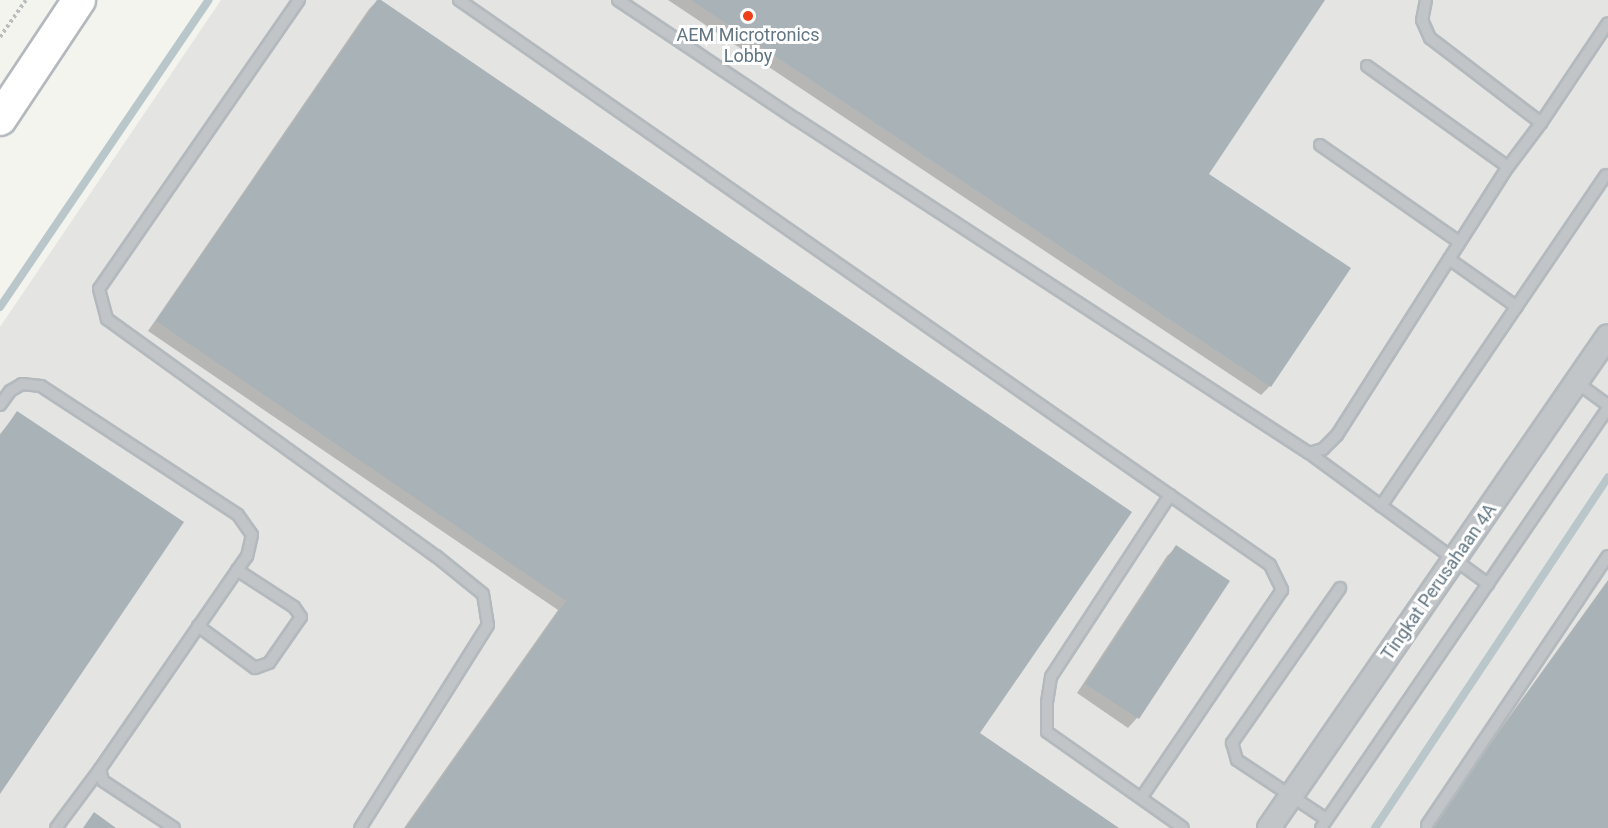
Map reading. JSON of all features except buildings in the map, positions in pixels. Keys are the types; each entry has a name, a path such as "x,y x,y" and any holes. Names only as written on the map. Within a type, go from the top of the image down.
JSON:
{"street":[{"path":"0,119 79,0"},
{"name":"Tingkat Perusahaan 4A","path":"1269,828 1608,336"}],"lane":[{"path":"299,0 99,289 107,319 427,549 483,594 488,625 360,828"},
{"path":"459,0 1270,565 1282,590 1142,797"},
{"path":"618,0 796,119 1309,453 1488,584"},
{"path":"1426,0 1422,20 1430,38 1541,123"},
{"path":"1309,453 1323,449 1337,435 1508,167 1541,123 1608,23"},
{"path":"1366,66 1508,167"},
{"path":"1320,146 1459,242"},
{"path":"1381,506 1606,175"},
{"path":"1449,259 1517,307"},
{"path":"1340,588 1232,743 1237,760 1291,796 1324,824 1608,407 1576,382"},
{"path":"0,405 10,391 22,384 41,386 238,515 252,535 247,556 100,769 56,828"},
{"path":"1170,495 1051,678 1047,703 1047,732 1142,797 1178,826"},
{"path":"1427,825 1608,556"},
{"path":"198,626 255,668 269,663 301,617 294,607 237,570"},
{"path":"100,769 103,781 174,828"}],"path":[{"path":"0,37 26,0"}],"shaded area":[{"path":"221,0 1608,0 1608,828 0,828 0,327"}],"waterway":[{"path":"0,307 209,0"},
{"path":"1375,828 1608,477"}],"place":[{"name":"AEM Microtronics Lobby","path":"748,16"}]}
